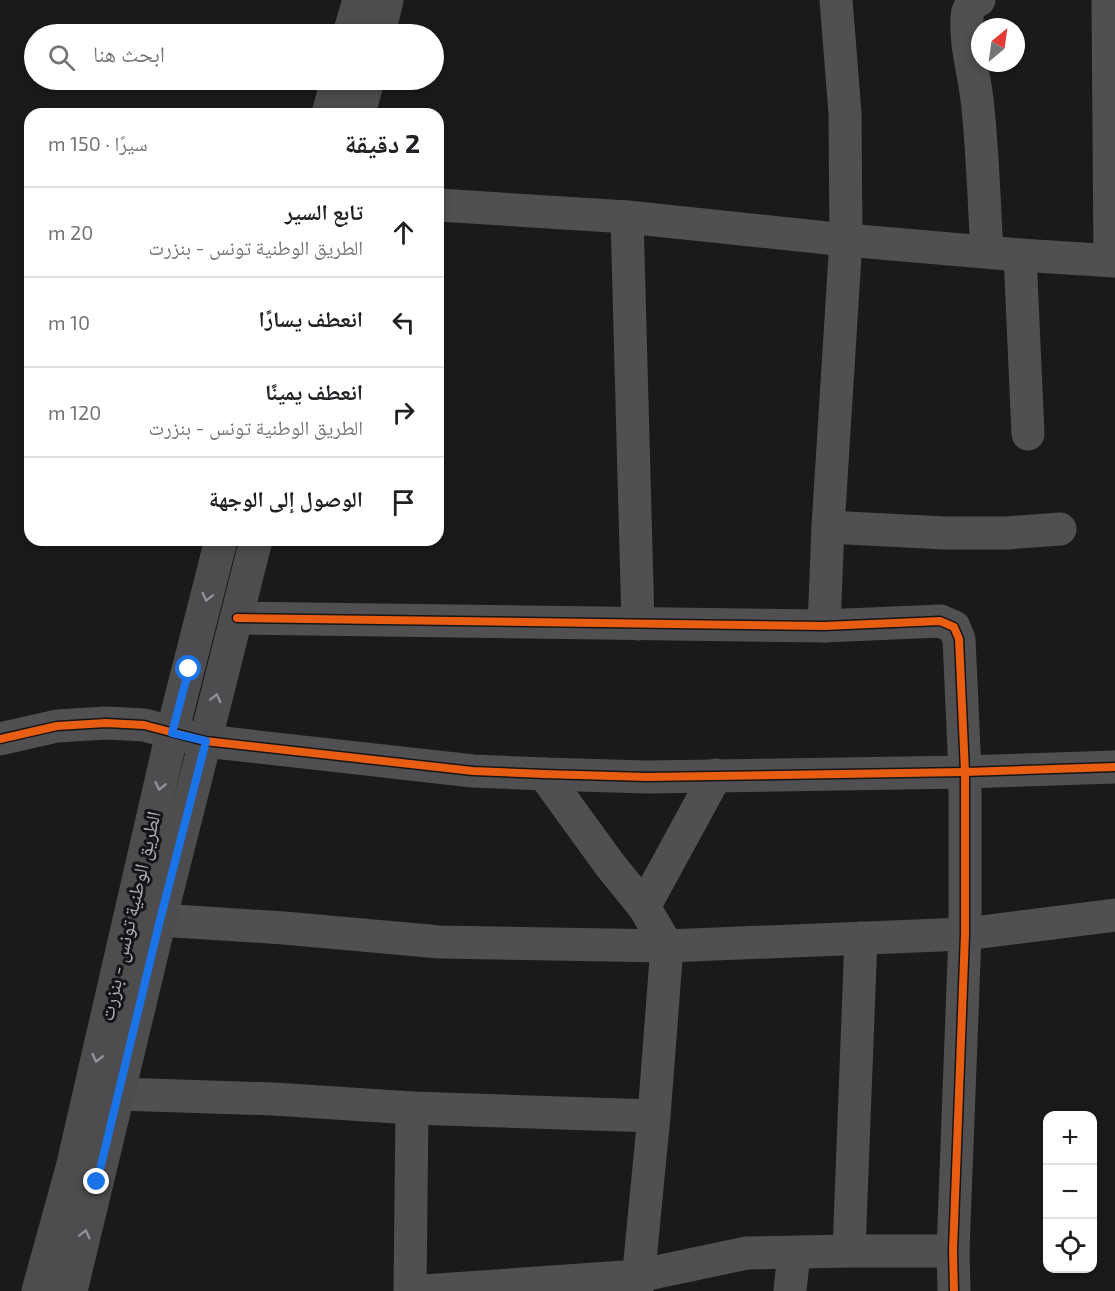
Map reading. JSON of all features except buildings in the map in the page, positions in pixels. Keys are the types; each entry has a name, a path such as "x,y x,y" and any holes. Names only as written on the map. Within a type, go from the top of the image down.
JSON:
{"main road":[{"path":"352,24 359,0"},
{"path":"381,24 387,0"},
{"path":"330,108 334,90"},
{"path":"361,108 365,90"},
{"name":"الطريق الوطنية تونس - بنزرت","path":"39,1291 72,1168 172,733 219,546"},
{"name":"الطريق الوطنية تونس - بنزرت","path":"71,1291 160,920 255,546"}],"street":[{"path":"824,626 846,240 845,112 836,0"},
{"path":"979,0 969,9 967,34 978,108 987,251"},
{"path":"444,205 627,217 846,240 1020,255 1113,260 1108,0"},
{"path":"627,217 638,624"},
{"path":"1020,255 1028,434"},
{"path":"828,527 944,533 997,533 1060,529"},
{"path":"237,618 824,626 940,621 954,627 959,639 965,772 965,934 953,1251 954,1291"},
{"path":"0,739 57,726 106,723 144,725 206,741 473,771 647,777 1115,767"},
{"path":"544,774 644,907 667,946 654,1116 637,1283"},
{"path":"644,907 716,775"},
{"path":"160,920 440,942 667,946 965,934 1115,915"},
{"path":"849,1251 861,938"},
{"path":"118,1094 274,1099 412,1108 654,1116"},
{"path":"410,1291 412,1108"},
{"path":"424,1291 637,1283 747,1253 953,1251"},
{"path":"790,1291 794,1252"}],"cycle path":[{"path":"237,618 824,626 940,621 954,627 959,639 965,772 965,934 953,1251 954,1291"},
{"path":"0,739 57,726 106,723 144,725 205,741 473,771 647,777 1115,767"}],"route":[{"path":"97,1182 206,741 172,733 189,669"}]}
